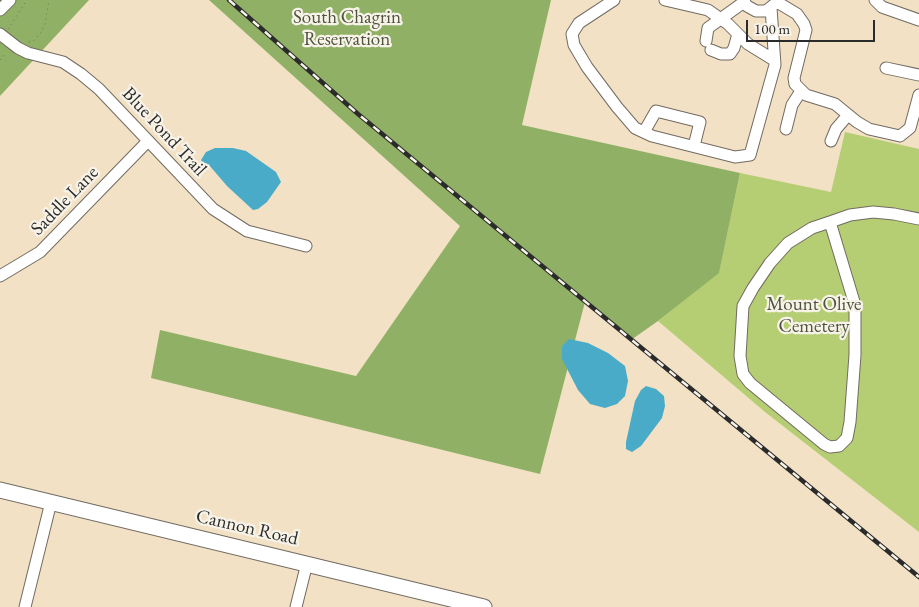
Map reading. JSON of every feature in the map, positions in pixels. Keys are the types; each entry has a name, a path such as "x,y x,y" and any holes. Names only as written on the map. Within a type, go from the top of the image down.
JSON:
{"main road":[{"name":"Cannon Road","path":"0,490 484,607"}],"street":[{"path":"0,10 10,0"},
{"path":"614,0 579,23 572,34 574,45 587,67 617,107 634,128 735,157 750,155 775,65 775,3"},
{"path":"665,0 708,10 748,44 774,60"},
{"path":"875,0 882,7 918,17"},
{"path":"738,34 730,54 721,54 708,45 708,28 743,1 751,10 756,11 766,11 775,3"},
{"path":"775,3 797,14 806,30 794,78 795,84 801,91 812,97 835,104 857,122 869,128 900,136 910,128 919,95"},
{"name":"Blue Pond Trail","path":"3,33 14,45 28,53 63,62 80,73 99,89 213,209 247,231 306,246"},
{"path":"886,68 919,76"},
{"path":"786,129 792,105 801,91"},
{"path":"644,132 656,111 700,122 694,146"},
{"path":"831,141 836,129 848,115"},
{"name":"Saddle Lane","path":"0,276 40,252 148,141"},
{"path":"830,222 855,305 855,355 847,438 839,446 830,447 750,383 743,374 740,356 743,306 770,263 788,243 812,228 850,215 873,212 919,219"},
{"path":"25,607 50,502"},
{"path":"296,607 307,563"}],"path":[{"path":"3,33 27,0"},
{"path":"0,60 14,45 32,42 40,34 45,24 49,0"}],"green space":[{"path":"0,0 89,0 0,96"},
{"name":"South Chagrin Reservation","path":"209,0 551,0 522,125 740,173 719,273 631,340 585,302 540,474 151,378 160,330 356,376 460,226"},
{"name":"Mount Olive Cemetery","path":"845,132 919,149 919,532 765,412 658,321 719,272 740,173 831,192"}],"water":[{"path":"215,148 233,148 246,151 276,172 281,182 267,202 258,209 253,210 227,186 209,165 203,163 201,160 206,152"},
{"path":"569,339 588,343 608,353 625,366 628,381 625,396 617,404 605,408 590,404 578,390 562,359 562,346"},
{"path":"646,386 656,389 664,396 665,406 662,418 641,446 632,452 626,449 626,442 635,401 641,390"}],"railway":[{"path":"229,0 358,114 919,577"}]}
